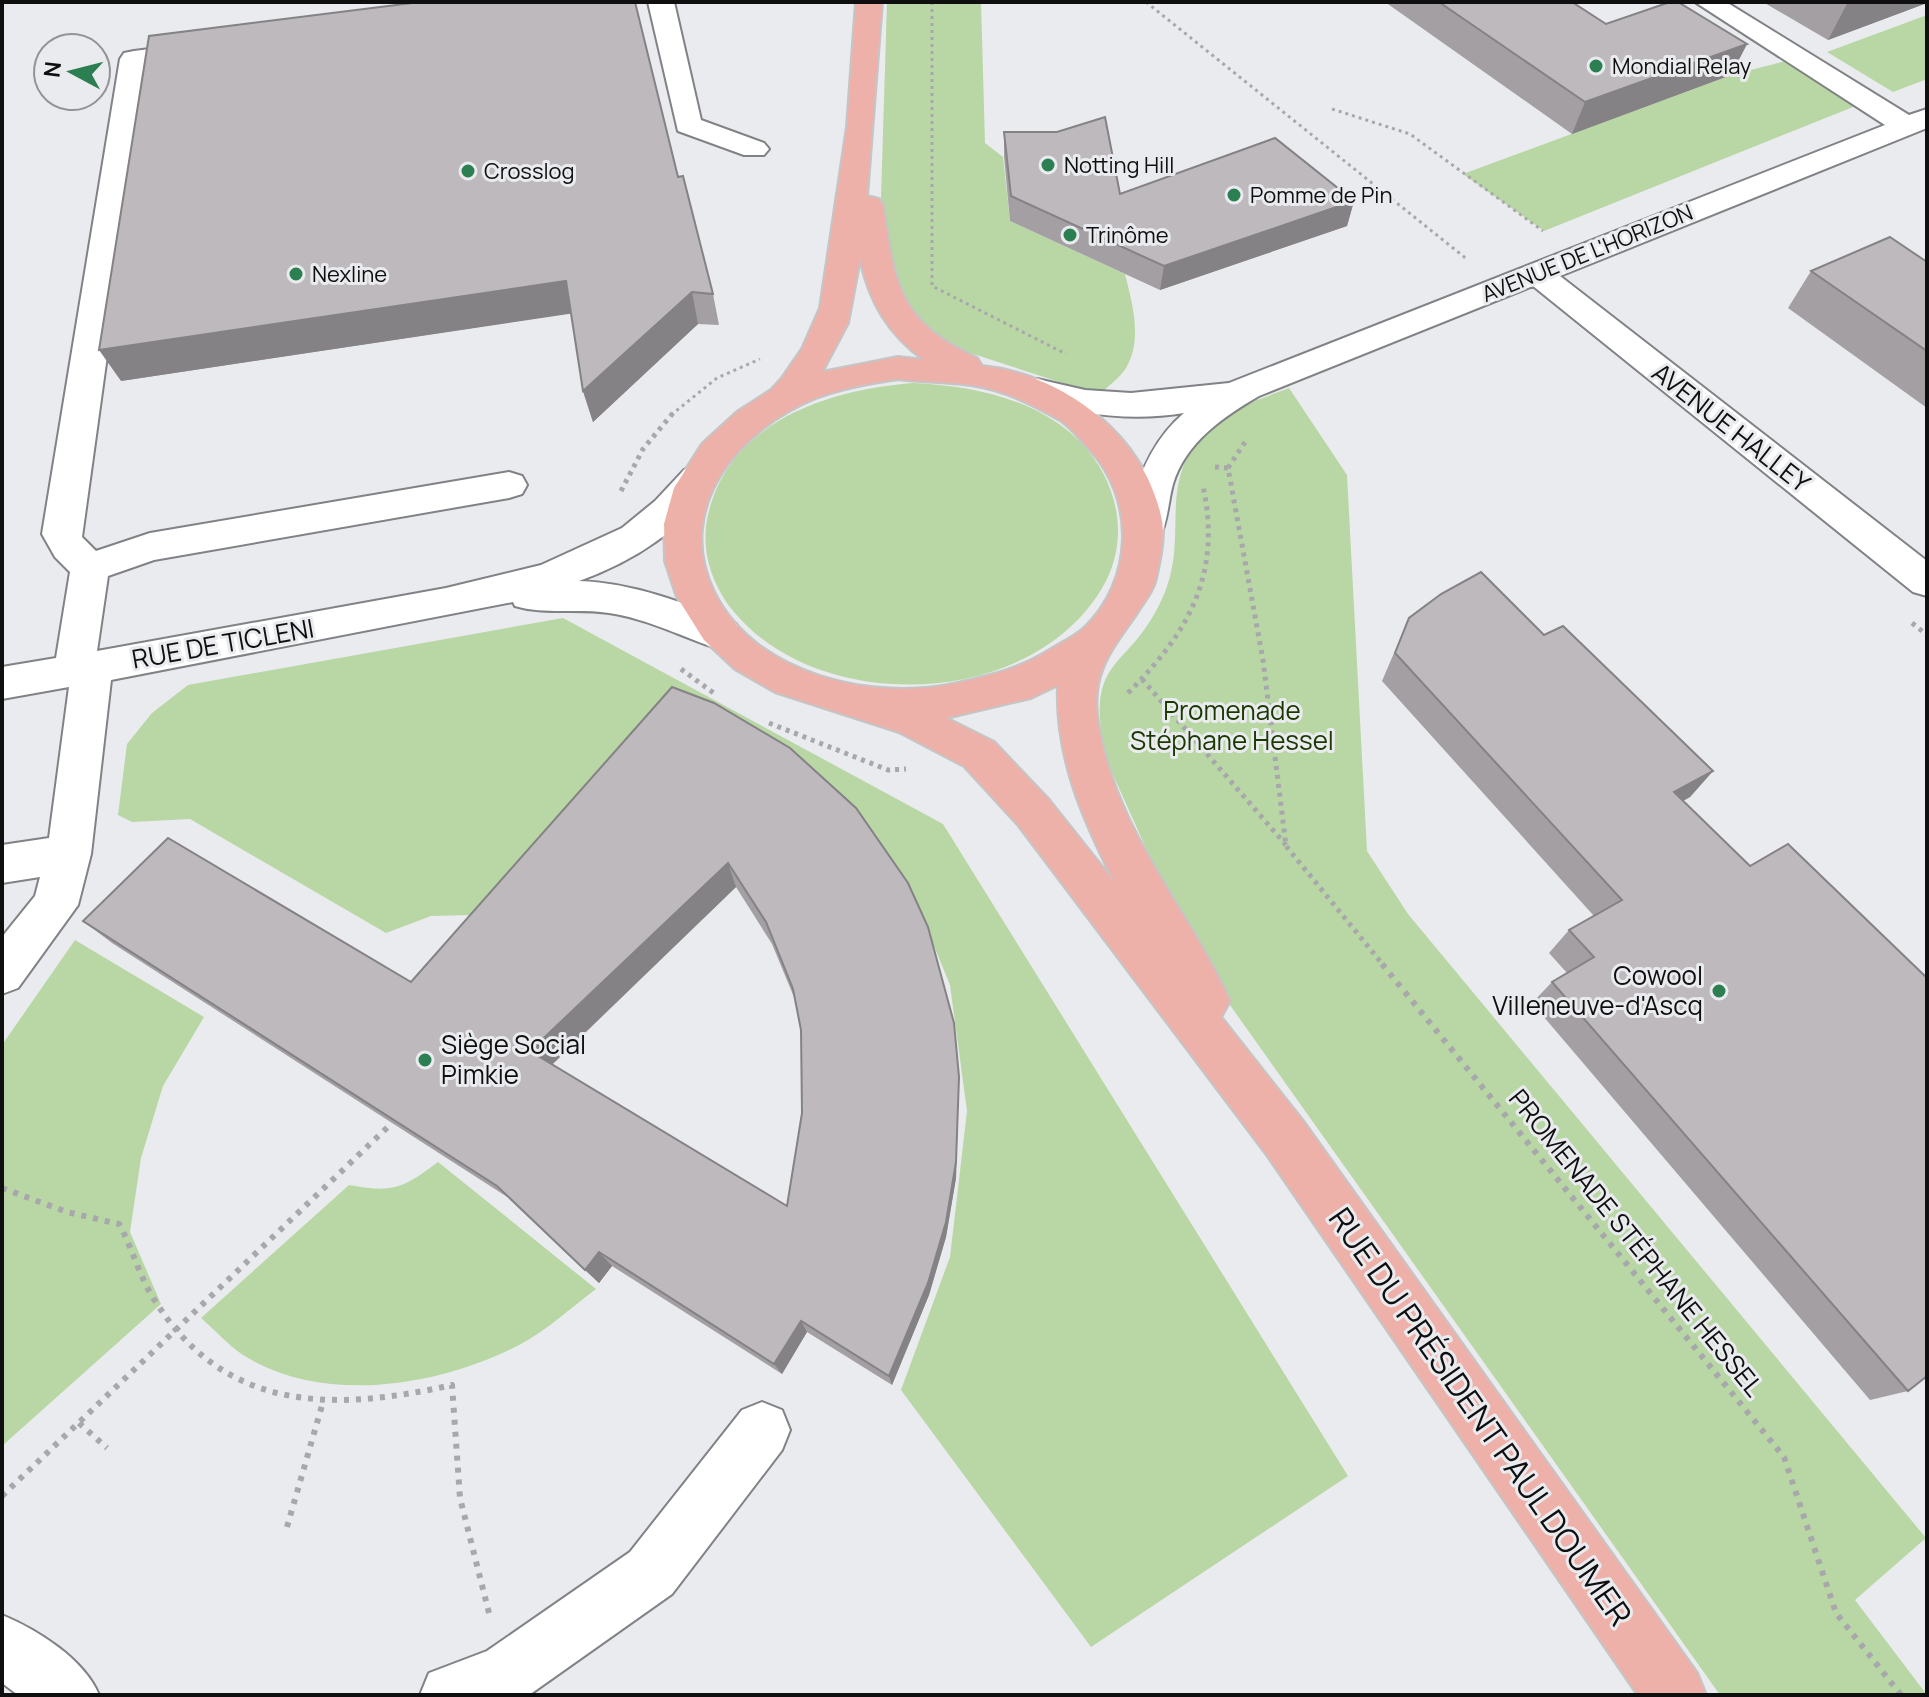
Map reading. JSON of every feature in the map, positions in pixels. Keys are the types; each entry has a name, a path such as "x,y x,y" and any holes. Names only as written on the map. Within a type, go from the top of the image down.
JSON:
{"main road":[{"path":"784,398 816,360 834,319 845,263 861,127 869,2"},
{"path":"861,127 876,265 889,307 915,339 935,352 1037,391 1093,426 1121,456 1139,491 1146,529 1145,548 1134,587 1111,624 1094,641 1034,680 984,697 929,705 848,700 777,676 722,635 698,602 685,567 681,531 697,479 733,433 784,398 850,375 898,368 947,369 994,376"},
{"name":"RUE DU PRÉSIDENT PAUL DOUMER","path":"1094,641 1078,680 1077,705 1078,733 1099,801 1123,854 1285,1138"},
{"name":"RUE DU PRÉSIDENT PAUL DOUMER","path":"848,700 945,734 979,754 1004,778 1285,1138 1675,1695"}],"street":[{"path":"661,2 688,125 754,149"},
{"path":"1708,2 1917,122"},
{"path":"90,568 68,547 61,534 134,59 227,48"},
{"name":"AVENUE DE L'HORIZON","path":"1146,529 1156,479 1178,439 1206,410 1247,388 1917,122"},
{"name":"AVENUE HALLEY","path":"1536,273 1927,582"},
{"name":"AVENUE DE L'HORIZON","path":"1037,391 1097,404 1141,408 1179,404 1247,388"},
{"name":"RUE DE TICLENI","path":"2,683 443,603 541,577 609,553 657,522 697,479"},
{"path":"90,568 150,547 509,485"},
{"path":"2,973 55,905 69,854 90,568"},
{"name":"RUE DE TICLENI","path":"443,603 523,596 602,595 651,605 722,635"},
{"path":"2,864 69,854"},
{"path":"451,1695 505,1675 651,1573 762,1430"},
{"path":"2,1645 68,1695"}],"path":[{"path":"932,2 932,286 1056,348"},
{"path":"1332,109 1410,134 1544,231"},
{"path":"1205,466 1228,468 1263,660 1286,846"},
{"name":"PROMENADE STÉPHANE HESSEL","path":"1142,679 1286,846 1784,1457 1836,1613 1901,1695"},
{"path":"2,1496 392,1123"},
{"path":"2,1188 67,1212 119,1224 151,1295 175,1330 204,1357 246,1385 264,1392 323,1402 368,1403 452,1385 460,1498 505,1675"},
{"path":"287,1527 323,1402"},
{"path":"79,1423 107,1448"}],"green space":[{"path":"887,2 981,2 985,143 1003,157 1010,221 1125,274 1134,321 1134,345 1123,372 1099,395 958,349 916,322 893,285 881,198"},
{"path":"1927,15 1927,79 1893,92 1827,52"},
{"path":"1798,58 1868,101 1544,231 1463,174 1731,75"},
{"path":"914,383 994,395 1020,403 1067,430 1086,448 1102,471 1113,498 1118,540 1112,567 1106,581 1075,623 1033,654 983,674 929,684 873,682 820,670 773,647 726,601 713,577 706,551 709,511 721,480 739,453 762,432 789,415 850,393"},
{"name":"Promenade Stéphane Hessel","path":"1289,388 1347,475 1367,851 1408,914 1926,1538 1855,1600 1927,1695 1720,1695 1193,953 1110,768 1101,726 1101,693 1112,668 1139,637 1165,593 1173,561 1177,491 1188,456 1199,438 1229,413"},
{"path":"563,618 943,824 1348,1476 1091,1647 901,1390 950,1257 967,1111 950,985 911,890 858,823 473,915 431,916 386,933 190,819 132,822 118,815 127,744 152,713 188,685"},
{"path":"75,940 204,1017 163,1086 141,1158 130,1232 161,1304 2,1446 2,1045"},
{"path":"438,1162 596,1289 531,1338 489,1359 455,1371 382,1384 345,1385 309,1381 275,1371 243,1355 201,1318 349,1185 376,1189 396,1187"}],"building":[{"path":"420,2 635,2 678,177 683,176 713,294 692,292 583,391 566,281 99,350 149,36"},
{"path":"1439,2 1572,2 1606,24 1678,2 1747,44 1585,102"},
{"path":"1105,117 1120,194 1275,138 1354,201 1164,266 1011,196 1004,132 1057,132"},
{"path":"1890,237 1927,262 1927,351 1811,271"},
{"name":"Cowool Villeneuve-d'Ascq","path":"1481,572 1544,635 1563,626 1713,771 1674,792 1750,866 1788,844 1927,978 1927,1376 1908,1391 1552,982 1594,957 1569,930 1622,900 1395,653 1409,618 1441,594"},
{"name":"Siège Social Pimkie","path":"672,687 714,703 790,748 856,808 908,883 928,927 954,1023 959,1077 956,1162 946,1222 928,1283 889,1376 801,1321 774,1364 599,1252 585,1270 497,1186 83,921 168,838 411,982","holes":["728,863 766,922 793,989 801,1030 802,1113 787,1206 530,1051"]}],"place":[{"name":"Mondial Relay","path":"1596,66"},
{"name":"Notting Hill","path":"1048,165"},
{"name":"Crosslog","path":"468,171"},
{"name":"Pomme de Pin","path":"1234,195"},
{"name":"Trinôme","path":"1070,235"},
{"name":"Nexline","path":"296,274"},
{"name":"Cowool Villeneuve-d'Ascq","path":"1719,991"},
{"name":"Siège Social Pimkie","path":"425,1060"}]}
